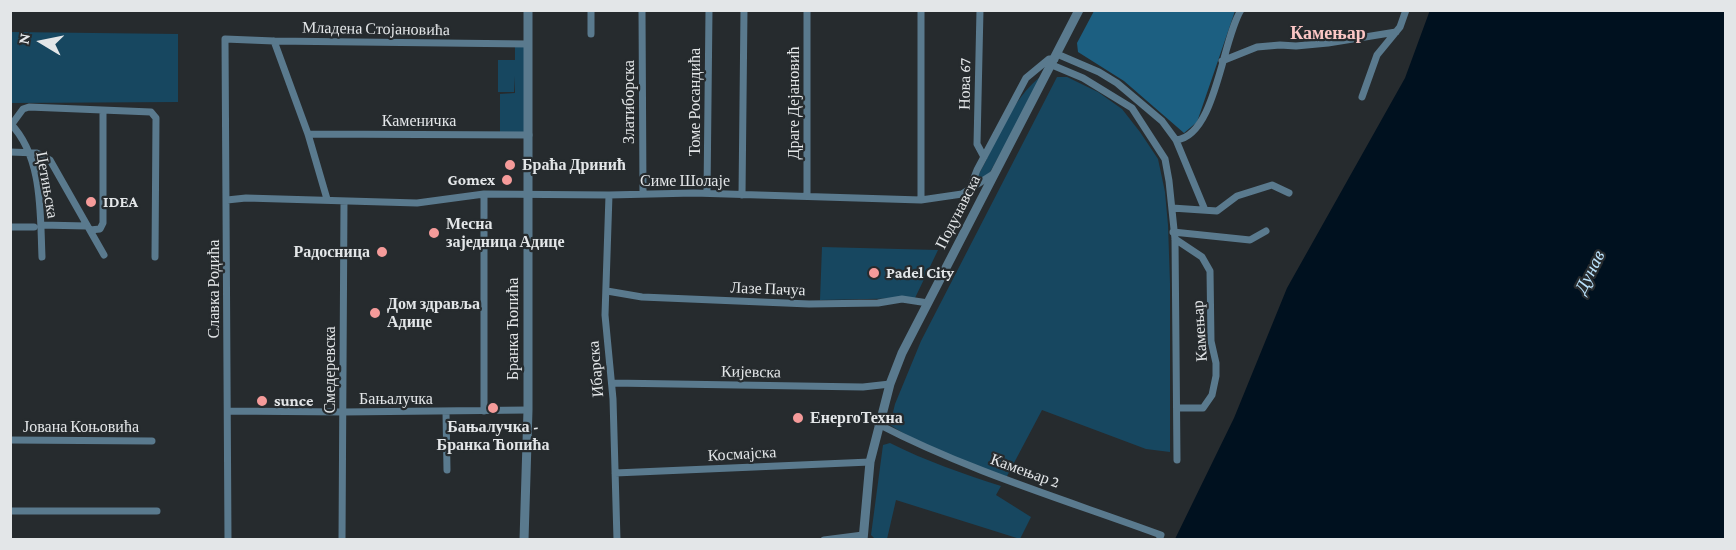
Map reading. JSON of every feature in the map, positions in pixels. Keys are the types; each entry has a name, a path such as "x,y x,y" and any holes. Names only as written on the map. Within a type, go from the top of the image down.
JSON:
{"street":[{"name":"Бранка Ћопића","path":"524,540 528,410 528,10"},
{"path":"591,10 591,34"},
{"name":"Златиборска","path":"642,10 643,194"},
{"name":"Томе Росандића","path":"707,193 709,10"},
{"path":"742,195 744,10"},
{"name":"Драге Дејановић","path":"807,10 807,196"},
{"path":"921,10 921,200"},
{"name":"Нова 67","path":"980,10 977,144 984,157"},
{"name":"Подунавска","path":"863,537 870,462 878,424 902,353 1079,10"},
{"path":"1176,140 1193,132 1205,113 1219,80 1231,32 1241,10"},
{"path":"1362,96 1377,55 1400,27 1406,10"},
{"path":"1222,61 1257,47 1328,43 1396,32"},
{"name":"Младена Стојановића","path":"225,39 528,44"},
{"name":"Славка Родића","path":"225,39 228,540"},
{"path":"274,41 308,134 327,199"},
{"path":"970,188 1026,78 1049,59 1055,59 1099,72 1117,83 1162,121 1176,140 1205,210"},
{"name":"Камењар","path":"1055,59 1132,108 1165,159 1174,235 1177,460"},
{"path":"11,124 23,109 28,107 151,112 156,118 155,257"},
{"path":"10,227 100,229 103,223 103,111"},
{"name":"Цетињска","path":"11,124 19,132 30,152 35,176 37,226 42,256"},
{"name":"Каменичка","path":"308,134 529,135"},
{"path":"10,152 38,153 50,160 104,255"},
{"name":"Симе Шолаје","path":"226,200 246,198 432,202 483,194 707,193 921,200 962,194 995,173"},
{"path":"1172,208 1217,212 1237,196 1272,185 1289,193"},
{"path":"483,194 484,411"},
{"name":"Ибарска","path":"609,195 606,341 612,383 617,540"},
{"name":"Смедеревска","path":"342,540 344,201"},
{"path":"1174,235 1250,240 1266,231"},
{"name":"Камењар","path":"1174,235 1202,257 1210,271 1211,341 1216,363 1212,395 1203,408 1177,408"},
{"name":"Лазе Пачуа","path":"607,291 642,297 809,304 878,303 902,299 928,303"},
{"name":"Кијевска","path":"612,383 863,387 890,384"},
{"name":"Бањалучка","path":"228,411 528,410"},
{"path":"446,412 447,470"},
{"name":"Камењар 2","path":"878,424 906,439 975,467 1161,535 1159,540"},
{"name":"Јована Коњовића","path":"10,440 152,441"},
{"name":"Космајска","path":"615,473 870,462"},
{"path":"10,511 158,511"},
{"path":"824,540 863,537"}],"shaded area":[{"path":"1094,11 1235,11 1197,122 1184,133 1124,81 1078,52 1077,43"},
{"path":"11,32 178,34 178,102 11,103"},
{"path":"515,46 525,46 526,132 500,132 500,94 515,93 515,76 514,92 498,92 498,60 515,60"},
{"path":"1045,73 989,174 974,183 1021,96"},
{"path":"1057,77 1067,77 1098,92 1122,109 1158,159 1165,192 1168,225 1170,452 1146,449 1042,410 1006,478 916,441 890,425 895,404 921,341"},
{"name":"Padel City","path":"822,247 938,250 915,298 820,300"},
{"path":"890,443 945,467 1001,486 996,495 1031,517 1020,539 896,500 887,539 875,539 871,535 883,445"}],"water":[{"name":"Дунав","path":"1430,10 1725,11 1725,539 1175,539 1234,418 1287,288 1405,78"}],"place":[{"name":"Браћа Дринић","path":"510,165"},
{"name":"Gomex","path":"507,180"},
{"name":"IDEA","path":"91,202"},
{"name":"Месна заједница Адице","path":"434,233"},
{"name":"Радосница","path":"382,252"},
{"name":"Padel City","path":"874,273"},
{"name":"Дом здравља Адице","path":"375,313"},
{"name":"sunce","path":"262,401"},
{"name":"Бањалучка - Бранка Ћопића","path":"493,408"},
{"name":"ЕнергоТехна","path":"798,418"}],"district":[{"name":"Камењар","path":"1328,33"}]}
